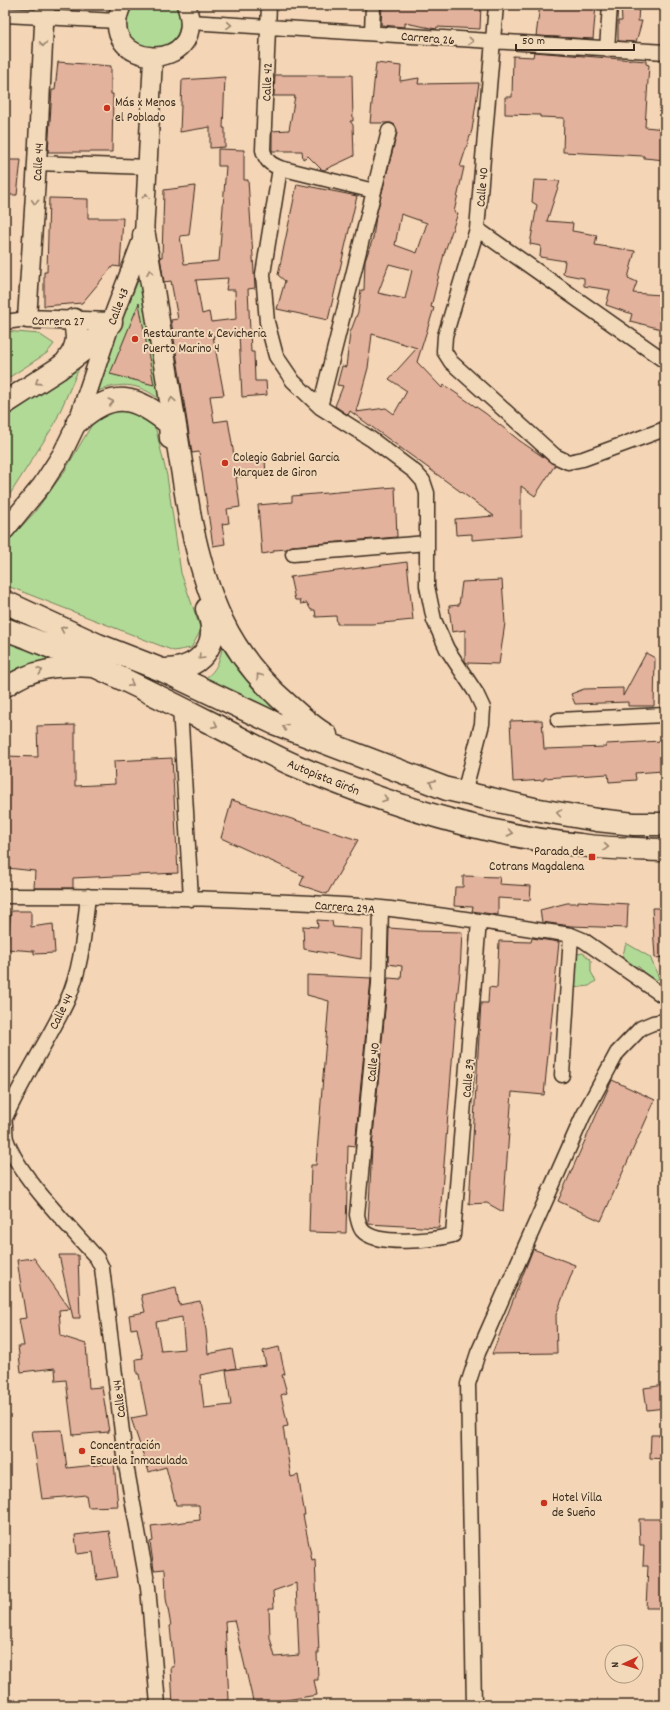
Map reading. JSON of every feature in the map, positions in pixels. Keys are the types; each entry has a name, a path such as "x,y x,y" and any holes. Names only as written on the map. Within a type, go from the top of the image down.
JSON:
{"highway":[{"path":"144,235 190,518 200,564 217,612 231,641 268,689 315,728 367,758"},
{"path":"66,362 72,355 78,338 74,320"},
{"path":"5,403 91,344 111,322"},
{"path":"78,421 94,407 113,400 133,401 152,410 170,424 173,479 182,533 197,585 213,622 213,636 208,648 200,659 189,667 176,670 162,670"},
{"path":"5,602 98,645 162,670 274,724 447,789 534,809 608,821 665,824"},
{"name":"Autopista Girón","path":"5,629 44,643 180,707 295,765 422,813 487,829 546,840 606,848 665,850"}],"street":[{"path":"5,15 44,11 120,13 118,30 127,47 139,55 153,58 162,57 179,48 187,36 190,22 186,5"},
{"name":"Calle 42","path":"270,5 263,150 265,158 270,164 280,168"},
{"path":"372,32 373,5"},
{"name":"Calle 40","path":"496,5 494,43 477,228 444,336 444,351 451,362 555,456 568,462 583,459 665,429"},
{"path":"607,49 610,5"},
{"name":"Calle 44","path":"27,320 37,162 44,11"},
{"name":"Carrera 26","path":"190,22 372,32 494,43 665,52"},
{"name":"Calle 43","path":"5,530 42,484 62,454 78,421 111,322 144,235 153,58"},
{"path":"320,407 389,131"},
{"path":"37,162 148,167"},
{"path":"374,191 280,168 263,274 267,322 276,356 293,381 320,407 371,440 415,472 423,481 427,493 427,586 434,620 447,649 476,693 483,708 482,724 464,793"},
{"path":"477,228 665,361"},
{"name":"Carrera 27","path":"5,322 27,320 111,322"},
{"name":"Calle 43","path":"74,320 83,326 88,334 91,344"},
{"path":"5,515 39,473 61,438 78,401 91,344"},
{"path":"293,554 428,543"},
{"path":"5,688 20,678 44,669 69,666 96,668"},
{"path":"180,707 191,899"},
{"path":"558,720 665,715"},
{"name":"Carrera 29A","path":"5,896 88,896 191,899 381,909 463,917 571,936 583,940 665,997"},
{"name":"Calle 44","path":"5,1118 18,1089 67,1000 82,952 88,896"},
{"name":"Calle 40","path":"381,909 379,984 357,1215 362,1230 376,1238 403,1241 434,1240 453,1235"},
{"name":"Calle 39","path":"453,1235 479,921"},
{"path":"562,1075 571,936"},
{"path":"474,1705 468,1384 478,1353 583,1116 617,1053 641,1028 653,1023 665,1021"},
{"name":"Calle 44","path":"5,1124 6,1137 13,1155 39,1191 97,1258 102,1268 126,1465 148,1586 158,1705"}],"green space":[{"path":"129,5 175,5 180,17 177,35 169,44 160,49 137,48 129,37 125,23"},
{"path":"142,271 166,405 149,392 132,386 114,386 93,393"},
{"path":"5,331 39,334 54,344 47,353 5,380"},
{"path":"80,366 54,425 5,502 5,418"},
{"path":"126,406 149,415 156,430 167,476 181,573 201,630 191,648 174,651 5,585 5,544 34,513 64,472 94,421 109,409"},
{"path":"5,639 53,660 5,678"},
{"path":"223,645 270,706 295,723 202,680 207,677 217,666"},
{"path":"626,943 650,957 659,978 652,983 643,978 642,970 638,966 631,968 620,960"},
{"path":"583,953 591,960 591,972 596,981 589,986 573,988 572,955"}],"building":[{"path":"382,5 481,5 480,29 437,27 436,29 405,23 405,27 381,25"},
{"path":"540,5 596,5 593,39 536,36"},
{"path":"621,5 639,5 638,21 642,21 636,42 618,41 618,21 622,21"},
{"path":"534,52 646,61 646,64 649,65 645,127 665,129 665,160 644,158 644,156 563,152 564,118 540,117 540,115 505,114 505,97 512,97 513,56 533,57"},
{"path":"58,62 111,66 111,94 113,94 112,152 48,152 52,90 55,90"},
{"path":"376,63 401,66 400,81 419,78 418,84 479,83 472,130 460,167 464,167 454,212 458,213 444,254 431,307 434,308 417,362 442,388 444,385 485,413 520,441 555,465 535,496 521,486 521,536 472,540 472,534 456,535 455,519 494,516 350,411 348,415 335,406 343,386 337,385 342,366 346,367 350,333 358,312 361,290 364,290 365,261 373,238 376,216 397,133 395,125 391,123 370,123","holes":["401,214 427,223 417,253 395,245","389,264 412,270 405,299 378,293","372,334 417,348 389,379 407,391 394,414 386,408 356,412 368,368"]},
{"path":"275,75 352,75 353,121 350,121 353,125 354,156 324,170 321,169 308,156 303,159 302,151 272,151 272,131 289,130 295,96 274,96"},
{"path":"225,77 223,128 225,128 225,147 210,148 210,127 180,132 182,80"},
{"path":"218,149 244,150 244,180 248,180 255,288 248,289 251,352 254,352 255,381 266,381 267,395 242,397 239,333 213,336 224,395 210,396 214,422 228,420 235,461 265,459 266,475 236,477 240,507 227,509 229,523 222,524 225,544 213,546 199,452 192,453 171,320 178,319 171,281 164,282 160,257 162,257 164,190 195,186 189,235 180,236 184,264 219,261 226,166 218,166","holes":["228,278 226,290 235,290 236,319 211,322 209,312 202,314 196,280"]},
{"path":"5,160 21,160 17,195 5,195"},
{"path":"534,180 560,181 547,221 573,223 572,231 597,235 595,245 635,251 628,278 637,282 633,293 661,295 659,314 665,314 665,330 630,321 632,314 606,305 610,290 584,286 584,278 563,274 565,261 540,257 541,246 530,244 537,205 532,202"},
{"path":"297,184 357,196 328,320 277,309 285,281 278,275"},
{"path":"49,198 88,199 88,218 123,218 120,267 113,266 82,303 44,306 44,272 47,272"},
{"name":"Restaurante & Cevicheria Puerto Marino 4","path":"139,303 154,385 110,374"},
{"path":"395,487 397,537 292,546 287,549 274,550 274,552 262,554 258,505 292,502 292,496"},
{"path":"407,562 413,620 372,624 337,624 336,616 316,617 315,610 311,610 307,603 301,604 300,600 295,600 290,577"},
{"path":"502,580 505,623 499,664 467,663 465,661 465,630 452,632 449,606 459,605 462,582"},
{"path":"646,653 655,658 654,706 628,706 628,702 575,704 571,694 584,689 623,688 623,696"},
{"path":"542,720 544,749 606,747 606,744 661,741 663,771 635,773 636,780 609,782 608,774 544,778 544,780 513,782 510,721"},
{"path":"75,725 75,786 115,784 114,761 172,758 178,873 73,878 73,888 34,888 35,871 7,868 9,843 5,842 5,756 38,757 37,726"},
{"path":"232,800 358,840 327,894 300,885 304,876 221,838"},
{"path":"463,876 500,877 499,884 531,886 530,900 498,898 498,915 472,911 473,907 454,906 455,887 463,887"},
{"path":"578,901 628,904 627,928 571,926 542,922 540,910 567,903 578,903"},
{"path":"652,908 665,908 665,957 655,958"},
{"path":"11,911 31,911 31,927 53,924 55,953 34,954 34,951 7,949"},
{"path":"317,920 332,921 333,927 362,929 361,959 304,949 303,926 318,927"},
{"path":"389,928 416,931 462,932 439,1228 368,1224 372,1147 388,978 401,979 402,966 388,964"},
{"path":"532,938 559,942 544,1095 512,1092 503,1212 487,1203 469,1204 481,1003 488,1003 489,987 497,988 499,941 531,942"},
{"path":"307,975 371,978 355,1146 348,1145 346,1233 309,1232 311,1165 316,1165 329,1001 307,995"},
{"path":"612,1080 655,1100 601,1221 558,1201"},
{"path":"533,1249 575,1265 556,1315 557,1353 492,1354"},
{"path":"59,1255 78,1255 80,1318 73,1318"},
{"path":"34,1258 70,1309 59,1310 61,1336 86,1344 89,1388 102,1387 109,1432 73,1435 66,1380 56,1381 55,1368 21,1372 18,1346 24,1346 19,1319 26,1318 17,1260"},
{"path":"176,1287 179,1305 200,1301 206,1330 208,1354 232,1349 236,1368 200,1375 204,1408 231,1405 226,1370 266,1365 263,1351 279,1347 285,1374 282,1375 287,1393 281,1395 288,1426 283,1427 291,1477 298,1475 305,1515 303,1515 312,1560 315,1559 319,1653 317,1653 318,1680 314,1680 317,1695 286,1700 287,1705 254,1705 234,1620 225,1621 229,1700 173,1705 171,1667 174,1667 171,1626 166,1598 165,1569 154,1570 150,1542 153,1541 151,1526 200,1520 199,1505 176,1505 166,1467 149,1472 131,1418 147,1415 139,1374 137,1374 136,1359 143,1358 137,1328 131,1329 129,1315 145,1312 141,1295","holes":["182,1317 185,1349 161,1351 156,1322","296,1583 299,1655 275,1657 270,1638 269,1608 274,1608 273,1591"]},
{"path":"665,1385 665,1408 647,1410 644,1388"},
{"path":"62,1430 67,1468 114,1463 118,1506 88,1507 86,1495 42,1499 32,1431"},
{"path":"651,1435 665,1435 665,1459 650,1458"},
{"path":"639,1519 665,1519 665,1608 646,1608 648,1566 643,1566 644,1545 640,1545"},
{"path":"109,1531 117,1577 97,1580 93,1552 77,1554 75,1535"}],"place":[{"name":"Más x Menos el Poblado","path":"107,108"},
{"name":"Restaurante & Cevicheria Puerto Marino 4","path":"135,339"},
{"name":"Colegio Gabriel Garcia Marquez de Giron","path":"225,463"},
{"name":"Parada de Cotrans Magdalena","path":"592,857"},
{"name":"Concentración Escuela Inmaculada","path":"82,1451"},
{"name":"Hotel Villa de Sueño","path":"544,1503"}]}
